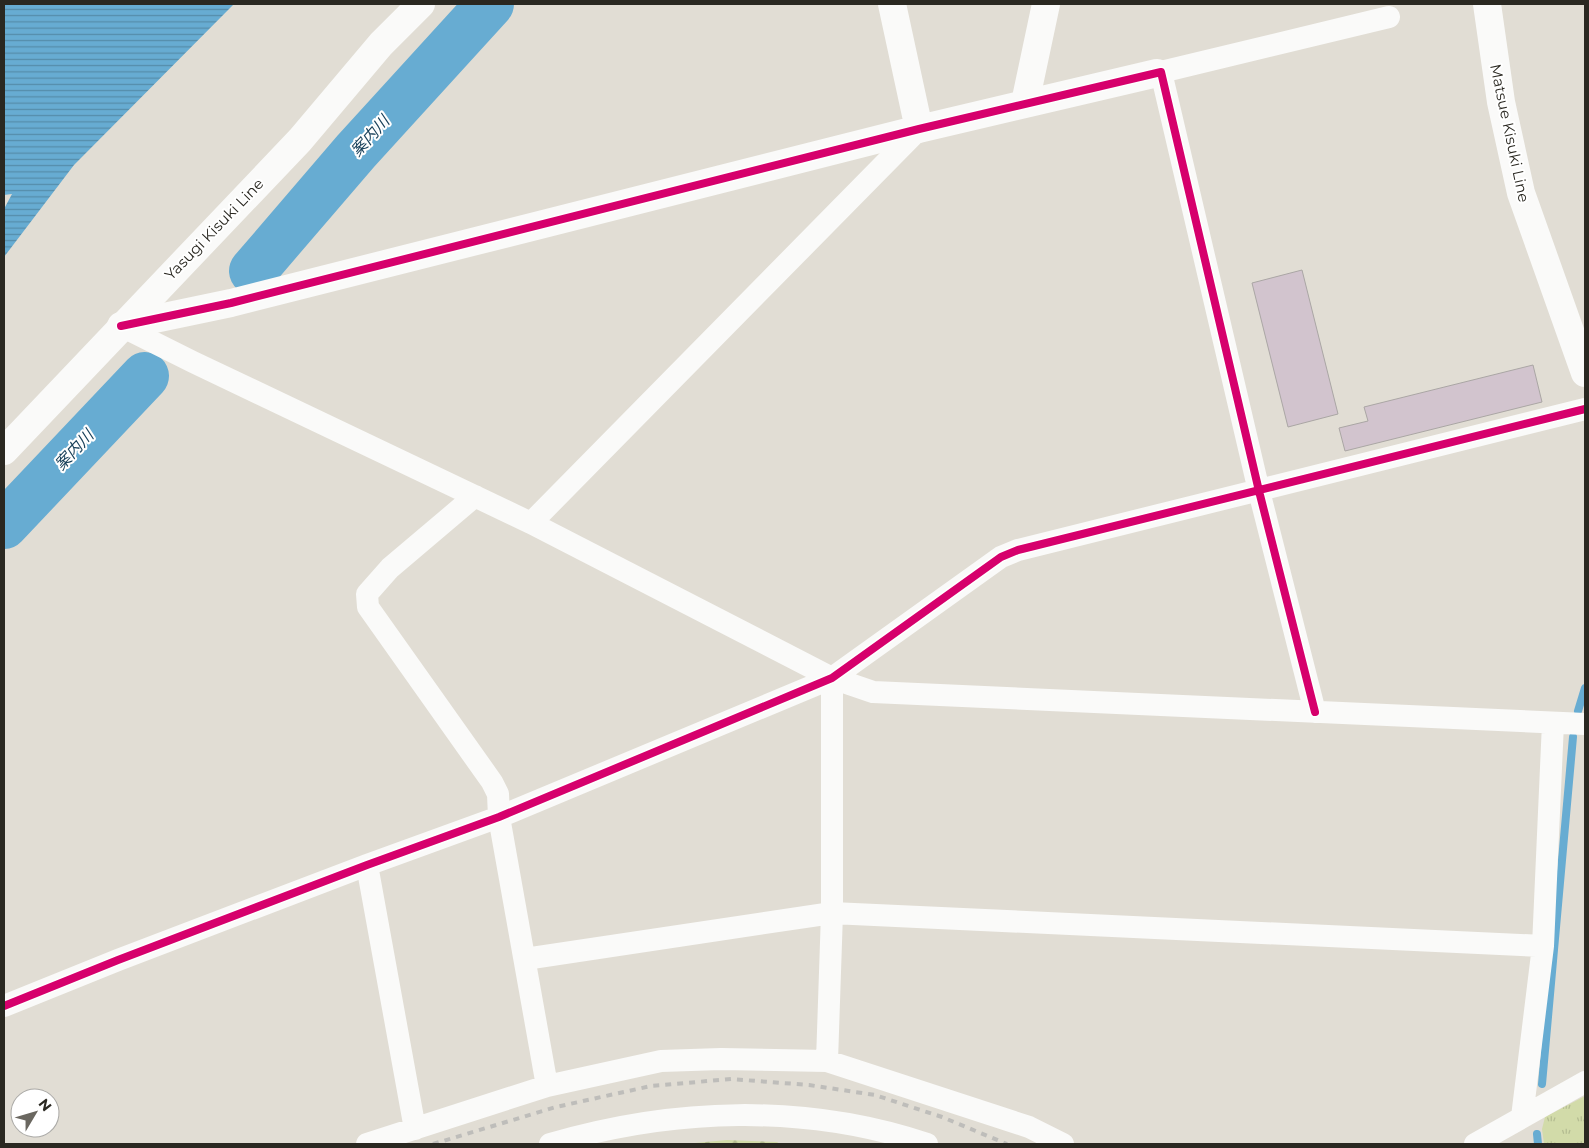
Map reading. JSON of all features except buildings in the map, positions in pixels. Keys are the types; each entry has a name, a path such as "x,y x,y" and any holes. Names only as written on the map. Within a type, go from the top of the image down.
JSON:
{"street":[{"name":"Yasugi Kisuki Line","path":"4,451 300,140 382,44 421,4"},
{"path":"892,4 918,128"},
{"path":"1025,104 1046,4"},
{"name":"Matsue Kisuki Line","path":"1487,4 1501,102 1521,193 1585,373"},
{"path":"122,326 231,303 918,128 1388,17"},
{"path":"1159,72 1259,492 1316,712"},
{"path":"531,523 918,128"},
{"path":"122,326 193,362 531,523 832,678 873,692 1585,724"},
{"path":"4,1006 118,960 499,817 832,678 1001,557 1018,550 1259,492 1585,409"},
{"path":"475,496 390,568 367,594 366,601 368,607 492,782 498,794 499,817 547,1086"},
{"path":"827,1061 832,913 832,678"},
{"path":"1522,1117 1543,946 1553,723"},
{"path":"367,865 416,1129"},
{"path":"525,960 832,913 1543,946"},
{"path":"368,1144 547,1086 660,1062 722,1059 827,1061 1029,1127 1063,1144"},
{"path":"1475,1144 1585,1082"},
{"path":"550,1144 620,1126 727,1114 812,1118 897,1134 927,1144"}],"green space":[{"path":"1585,1096 1585,1144 1544,1144 1542,1129 1545,1117"},
{"path":"727,1140 777,1142 780,1144 684,1144"}],"water":[{"path":"4,4 234,4 74,165 4,257 4,209 12,194 4,195"}],"waterway":[{"name":"案内川","path":"253,271 356,151 490,4"},
{"name":"案内川","path":"4,525 145,376"},
{"path":"1578,711 1585,688"},
{"path":"1542,1084 1573,737"},
{"path":"1537,1134 1538,1144"}],"railway":[{"path":"433,1144 556,1107 651,1086 731,1079 809,1085 875,1095 942,1117 1007,1144"}],"cycle path":[{"path":"121,326 231,303 919,129 1161,72 1259,491 1315,712"},
{"path":"4,1006 118,960 499,817 832,678 1001,557 1018,550 1585,409"}]}
